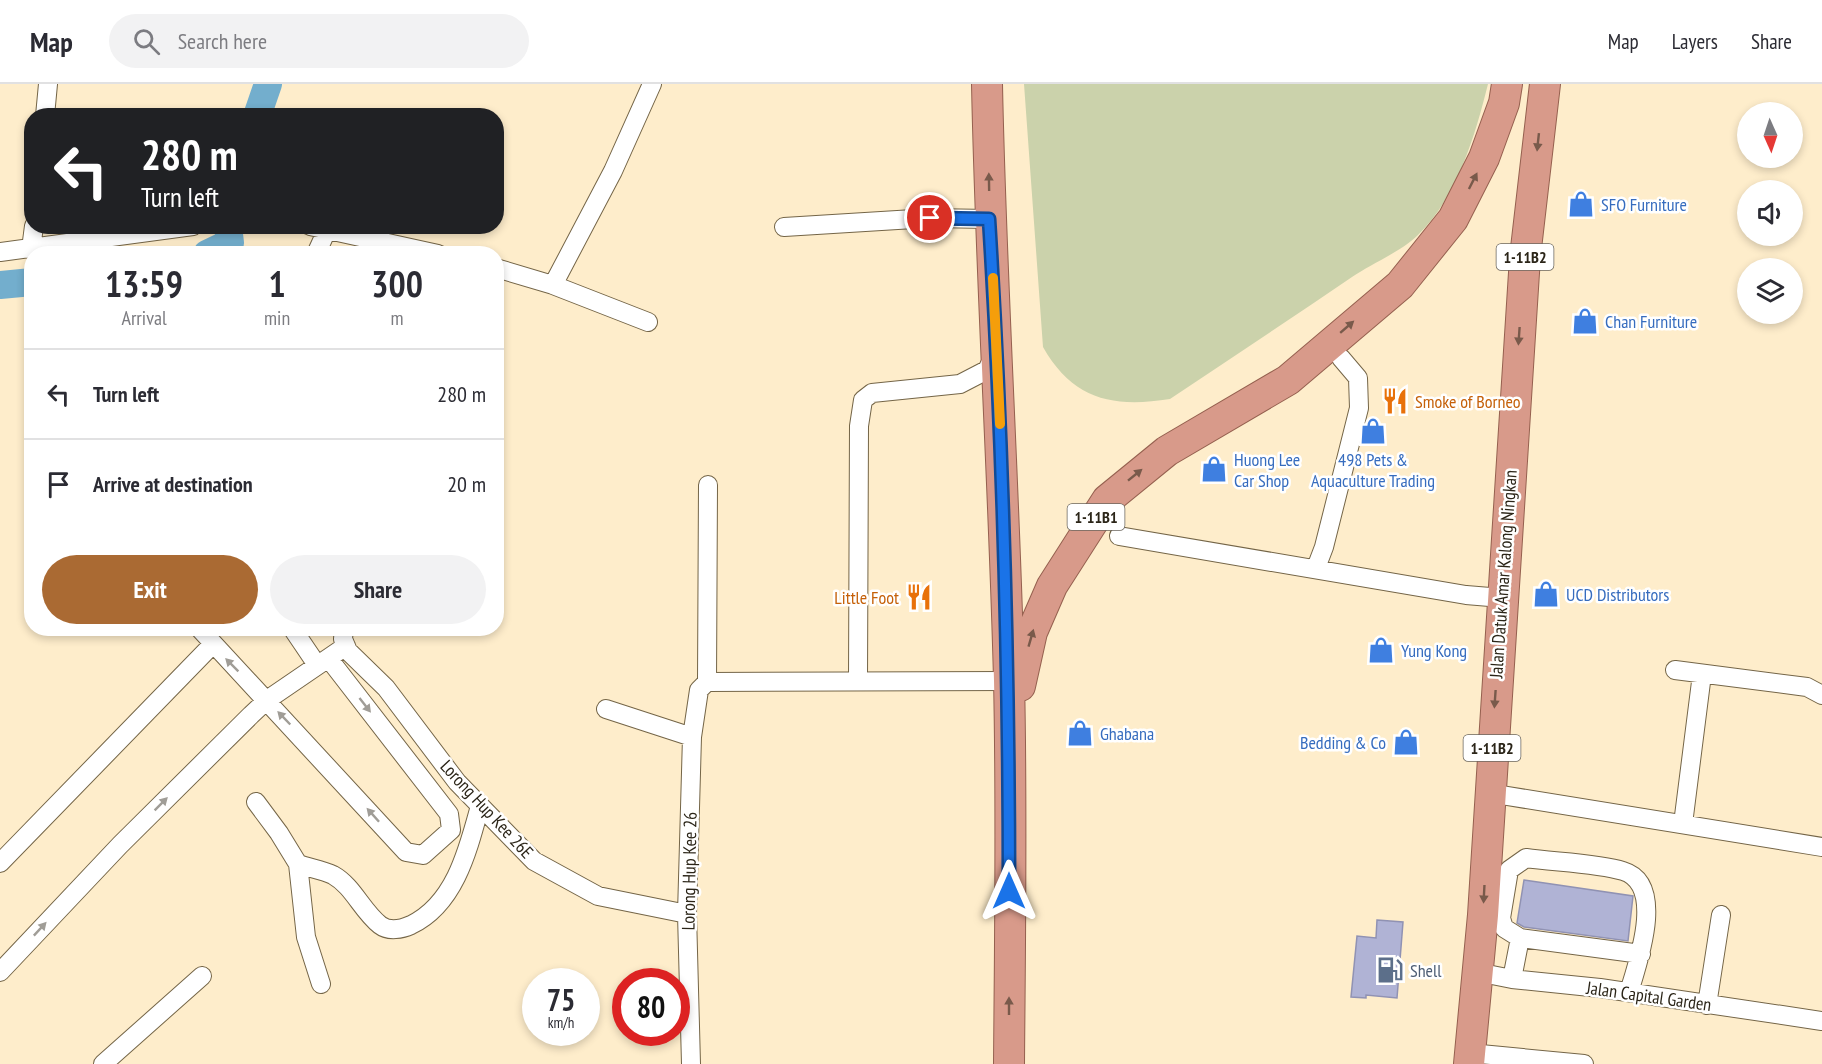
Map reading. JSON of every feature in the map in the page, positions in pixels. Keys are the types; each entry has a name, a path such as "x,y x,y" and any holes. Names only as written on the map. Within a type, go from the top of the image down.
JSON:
{"highway":[{"path":"987,84 989,219 997,350 1009,681 1009,1064"},
{"name":"1-11B1","path":"1009,736 1032,632 1052,586 1107,500 1167,451 1288,380 1400,285 1453,219 1484,158 1504,103 1508,84"},
{"name":"Jalan Datuk Amar Kalong Ningkan","path":"1470,1058 1483,915 1525,257 1545,84"},
{"path":"1288,380 1322,370 1341,358"}],"street":[{"path":"46,108 48,84"},
{"path":"553,285 613,171 652,84"},
{"path":"784,227 930,218 989,219"},
{"path":"52,246 137,234"},
{"path":"346,234 401,246"},
{"path":"0,252 24,250"},
{"path":"504,270 553,285 648,322"},
{"path":"858,681 859,426 864,400 872,393 960,384 987,370 997,350"},
{"path":"1316,568 1324,547 1359,408 1358,378 1341,358"},
{"path":"708,484 707,682 1009,681"},
{"path":"1119,536 1467,595 1502,598"},
{"path":"205,636 406,852 423,855 451,830 449,814 299,636"},
{"path":"0,972 120,845 267,700 323,662 345,637"},
{"name":"Lorong Hup Kee 26E","path":"345,637 456,782 534,861 598,896 687,914"},
{"path":"0,863 212,645"},
{"path":"1675,670 1807,687 1822,695"},
{"path":"1683,824 1702,674"},
{"name":"Lorong Hup Kee 26","path":"691,1064 687,914 692,736 699,690 707,682"},
{"path":"606,709 692,736"},
{"path":"438,799 456,782"},
{"path":"1490,793 1822,847"},
{"path":"256,802 298,864 306,937 321,984"},
{"path":"298,864 333,875 351,890 382,926 404,928 423,919 442,902 468,849 480,806"},
{"path":"1629,992 1641,954 1647,902 1641,883 1624,871 1526,858 1517,862 1509,870 1501,918 1504,928 1520,938 1641,954"},
{"path":"1707,1005 1721,915"},
{"path":"1512,979 1520,938"},
{"name":"Jalan Capital Garden","path":"1477,972 1512,979 1629,992 1822,1021"},
{"path":"103,1064 202,976"},
{"path":"1470,1058 1584,1064"}],"green space":[{"path":"1024,84 1488,84 1463,165 1444,203 1418,235 1170,399 1130,402 1096,396 1081,389 1067,379 1043,347"}],"building":[{"path":"1524,880 1633,896 1628,941 1524,927 1517,923"},
{"path":"1377,920 1403,922 1397,998 1366,995 1366,998 1351,997 1357,936 1376,938"}],"waterway":[{"path":"260,108 268,84"},
{"path":"224,246 230,243 229,234"},
{"path":"0,285 24,283"}],"slow traffic":[{"path":"993,278 1000,424"}],"place":[{"name":"SFO Furniture","path":"1581,204"},
{"name":"Chan Furniture","path":"1585,321"},
{"name":"Smoke of Borneo","path":"1395,401"},
{"name":"498 Pets & Aquaculture Trading","path":"1373,431"},
{"name":"Huong Lee Car Shop","path":"1214,469"},
{"name":"UCD Distributors","path":"1546,594"},
{"name":"Little Foot","path":"919,597"},
{"name":"Yung Kong","path":"1381,650"},
{"name":"Ghabana","path":"1080,733"},
{"name":"Bedding & Co","path":"1406,742"},
{"name":"Shell","path":"1390,970"}],"route":[{"path":"930,218 989,219 997,350 1009,681 1009,891"}]}
